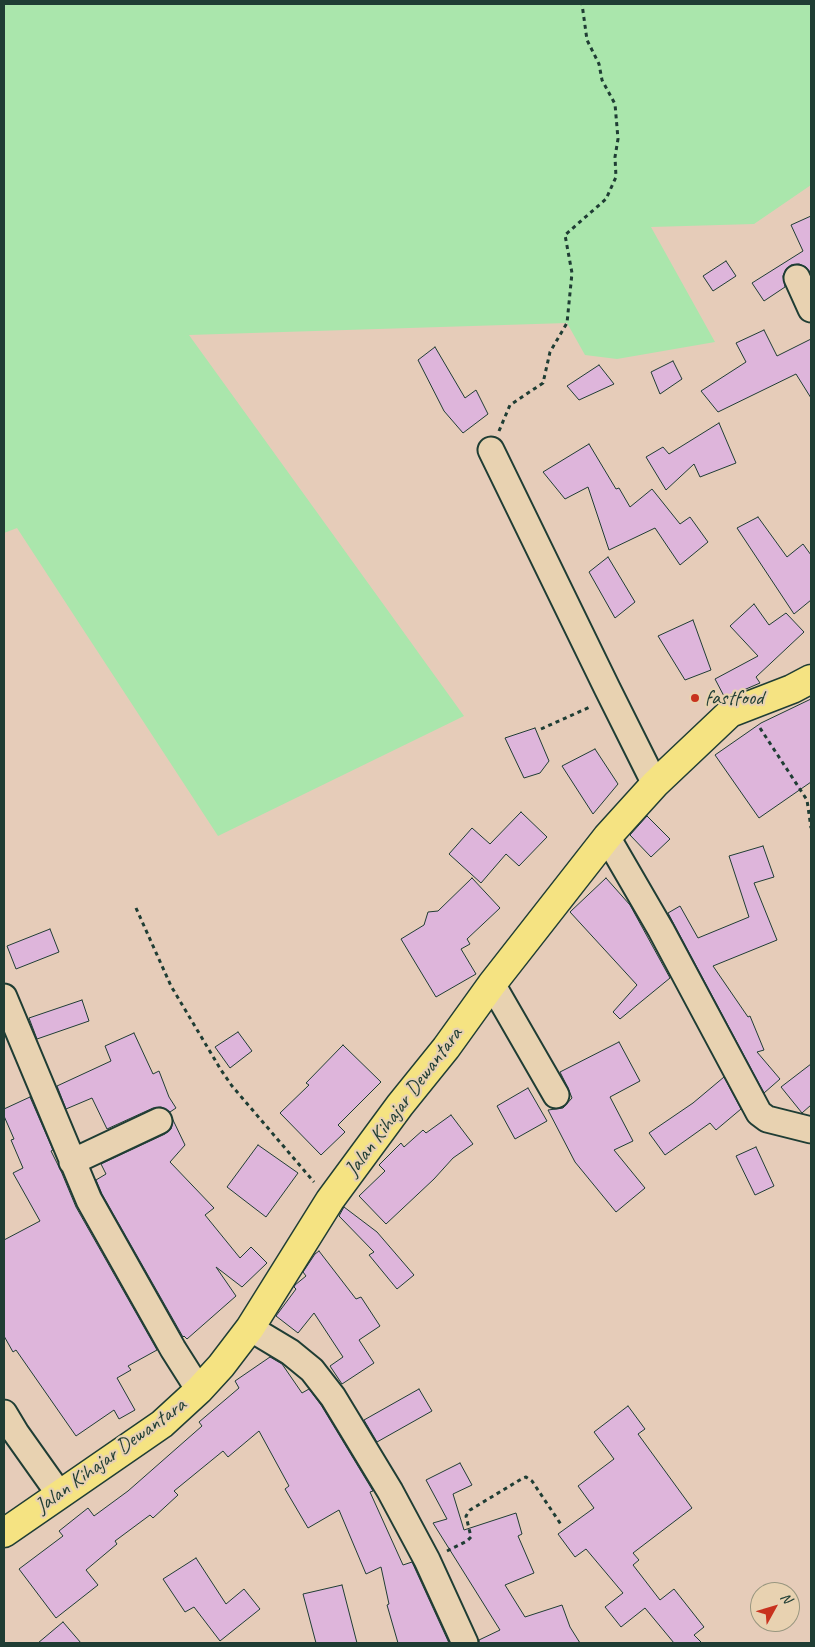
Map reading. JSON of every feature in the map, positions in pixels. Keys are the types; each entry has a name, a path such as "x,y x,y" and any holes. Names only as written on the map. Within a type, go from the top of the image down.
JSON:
{"main road":[{"name":"Jalan Kihajar Dewantara","path":"4,1534 162,1424 199,1390 221,1366 250,1328 330,1200 400,1105 446,1048 492,984 607,837 655,784 730,713 792,689 811,679"}],"street":[{"path":"797,278 811,309"},
{"path":"491,450 611,698 655,784"},
{"path":"607,837 661,930 759,1113 767,1119 811,1130"},
{"path":"492,984 556,1095"},
{"path":"4,997 89,1200 199,1390"},
{"path":"72,1162 159,1121"},
{"path":"250,1328 290,1352 312,1370 333,1397 390,1491 427,1560 465,1643"},
{"path":"4,1413 60,1496"}],"path":[{"path":"491,450 510,406 543,383 550,352 567,323 572,273 566,235 606,199 616,177 615,157 618,139 615,104 602,80 599,64 587,40 582,4"},
{"path":"541,729 611,698"},
{"path":"746,706 807,800 811,828"},
{"path":"136,908 171,986 225,1075 244,1100 330,1200"},
{"path":"427,1560 469,1540 471,1535 466,1516 470,1510 523,1478 532,1481 562,1526"}],"green space":[{"path":"4,4 811,4 811,185 754,224 651,227 715,342 617,359 585,355 567,323 189,335 464,716 218,836 17,528 4,533"}],"building":[{"path":"811,216 811,271 799,264 791,265 786,269 783,276 785,287 764,301 752,283 803,251 791,225"},
{"path":"726,261 736,276 713,291 703,276"},
{"path":"764,330 777,356 811,339 811,398 796,374 718,412 701,391 746,362 736,343"},
{"path":"435,347 465,398 476,390 488,414 463,433 444,411 418,360"},
{"path":"673,361 682,379 660,394 651,372"},
{"path":"599,365 614,384 579,400 567,386"},
{"path":"719,423 736,463 700,477 694,464 666,490 646,457 663,447 669,454"},
{"path":"589,444 616,489 619,488 630,507 652,489 680,524 690,517 708,542 680,565 655,528 609,550 588,487 565,499 543,472"},
{"path":"758,517 787,557 803,544 811,555 811,600 794,614 737,528"},
{"path":"608,557 635,602 615,618 589,572"},
{"path":"754,604 769,625 786,613 804,632 756,677 760,683 725,698 715,679 758,656 730,626"},
{"path":"693,620 711,670 685,680 658,636"},
{"path":"811,699 811,782 759,818 715,755 761,723"},
{"path":"535,728 549,761 540,773 524,778 505,738"},
{"path":"595,749 618,784 593,814 562,766"},
{"path":"521,812 547,837 519,866 506,854 481,883 449,854 472,828 490,844"},
{"path":"647,816 670,839 651,857 630,835"},
{"path":"763,846 774,877 754,883 777,940 713,966 748,1017 750,1016 764,1050 757,1052 780,1079 764,1093 668,913 680,906 698,938 749,917 729,856"},
{"path":"472,878 500,908 467,939 470,944 461,949 476,974 436,997 401,939 424,925 428,912 438,911"},
{"path":"606,878 630,905 670,978 620,1019 613,1012 637,985 570,912"},
{"path":"50,929 59,952 16,969 7,946"},
{"path":"82,1000 89,1021 37,1039 29,1018"},
{"path":"238,1032 252,1051 230,1068 215,1047"},
{"path":"134,1033 153,1074 159,1071 169,1097 176,1108 170,1112 161,1107 153,1108 107,1129 92,1098 66,1109 57,1086 111,1061 105,1046"},
{"path":"619,1042 640,1081 610,1097 633,1141 614,1150 645,1188 616,1212 575,1162 548,1110 563,1108 572,1098 560,1072"},
{"path":"343,1045 381,1082 338,1125 345,1132 321,1155 280,1113 309,1085 306,1083"},
{"path":"811,1064 811,1105 802,1113 781,1087"},
{"path":"724,1077 741,1109 716,1130 710,1123 665,1155 649,1133 693,1103"},
{"path":"528,1088 547,1121 515,1139 497,1106"},
{"path":"30,1097 76,1207 157,1350 128,1366 131,1370 117,1378 135,1410 119,1419 114,1410 76,1436 16,1350 13,1352 4,1336 4,1240 40,1221 13,1173 23,1168 11,1140 14,1139 4,1116 4,1109"},
{"path":"451,1115 473,1144 453,1158 434,1179 386,1224 359,1196 385,1171 379,1165 401,1143 404,1147 423,1130 426,1133"},
{"path":"173,1120 185,1145 170,1162 214,1208 205,1215 240,1258 251,1247 267,1263 242,1287 216,1267 236,1296 187,1339 183,1337 102,1194 96,1180 106,1174 101,1164 165,1134 171,1129"},
{"path":"258,1145 298,1173 266,1217 227,1187"},
{"path":"756,1147 774,1186 755,1195 736,1156"},
{"path":"344,1207 377,1232 414,1275 397,1289 369,1255 374,1252 339,1216"},
{"path":"319,1251 356,1299 361,1297 380,1326 359,1340 374,1363 342,1384 330,1366 343,1357 314,1313 298,1333 276,1316 296,1289 295,1285 306,1276 303,1272"},
{"path":"270,1357 282,1364 302,1393 309,1389 321,1405 373,1491 370,1492 403,1565 412,1562 449,1643 398,1643 387,1605 389,1604 381,1567 366,1574 339,1510 308,1528 285,1489 289,1486 259,1431 228,1457 223,1451 174,1491 178,1495 153,1518 150,1515 115,1541 117,1544 86,1570 98,1585 56,1618 19,1569 63,1536 59,1531 88,1508 94,1516 128,1491 202,1426 199,1422 239,1388 235,1381"},
{"path":"419,1389 432,1411 377,1442 364,1420"},
{"path":"628,1406 645,1429 638,1434 692,1508 633,1553 639,1560 633,1565 660,1600 674,1589 704,1627 694,1635 702,1643 674,1643 645,1608 621,1627 605,1607 623,1593 586,1549 575,1557 558,1534 594,1508 578,1486 614,1459 594,1432"},
{"path":"460,1463 472,1485 453,1494 464,1530 516,1513 522,1534 518,1536 534,1573 505,1585 525,1617 562,1605 570,1627 580,1643 479,1643 479,1640 500,1630 433,1523 447,1519 426,1480"},
{"path":"196,1558 226,1604 244,1589 260,1609 220,1641 194,1607 185,1612 163,1579"},
{"path":"342,1585 357,1643 316,1643 303,1594"},
{"path":"63,1622 81,1643 38,1643"}],"place":[{"name":"fastfood","path":"695,698"}]}
